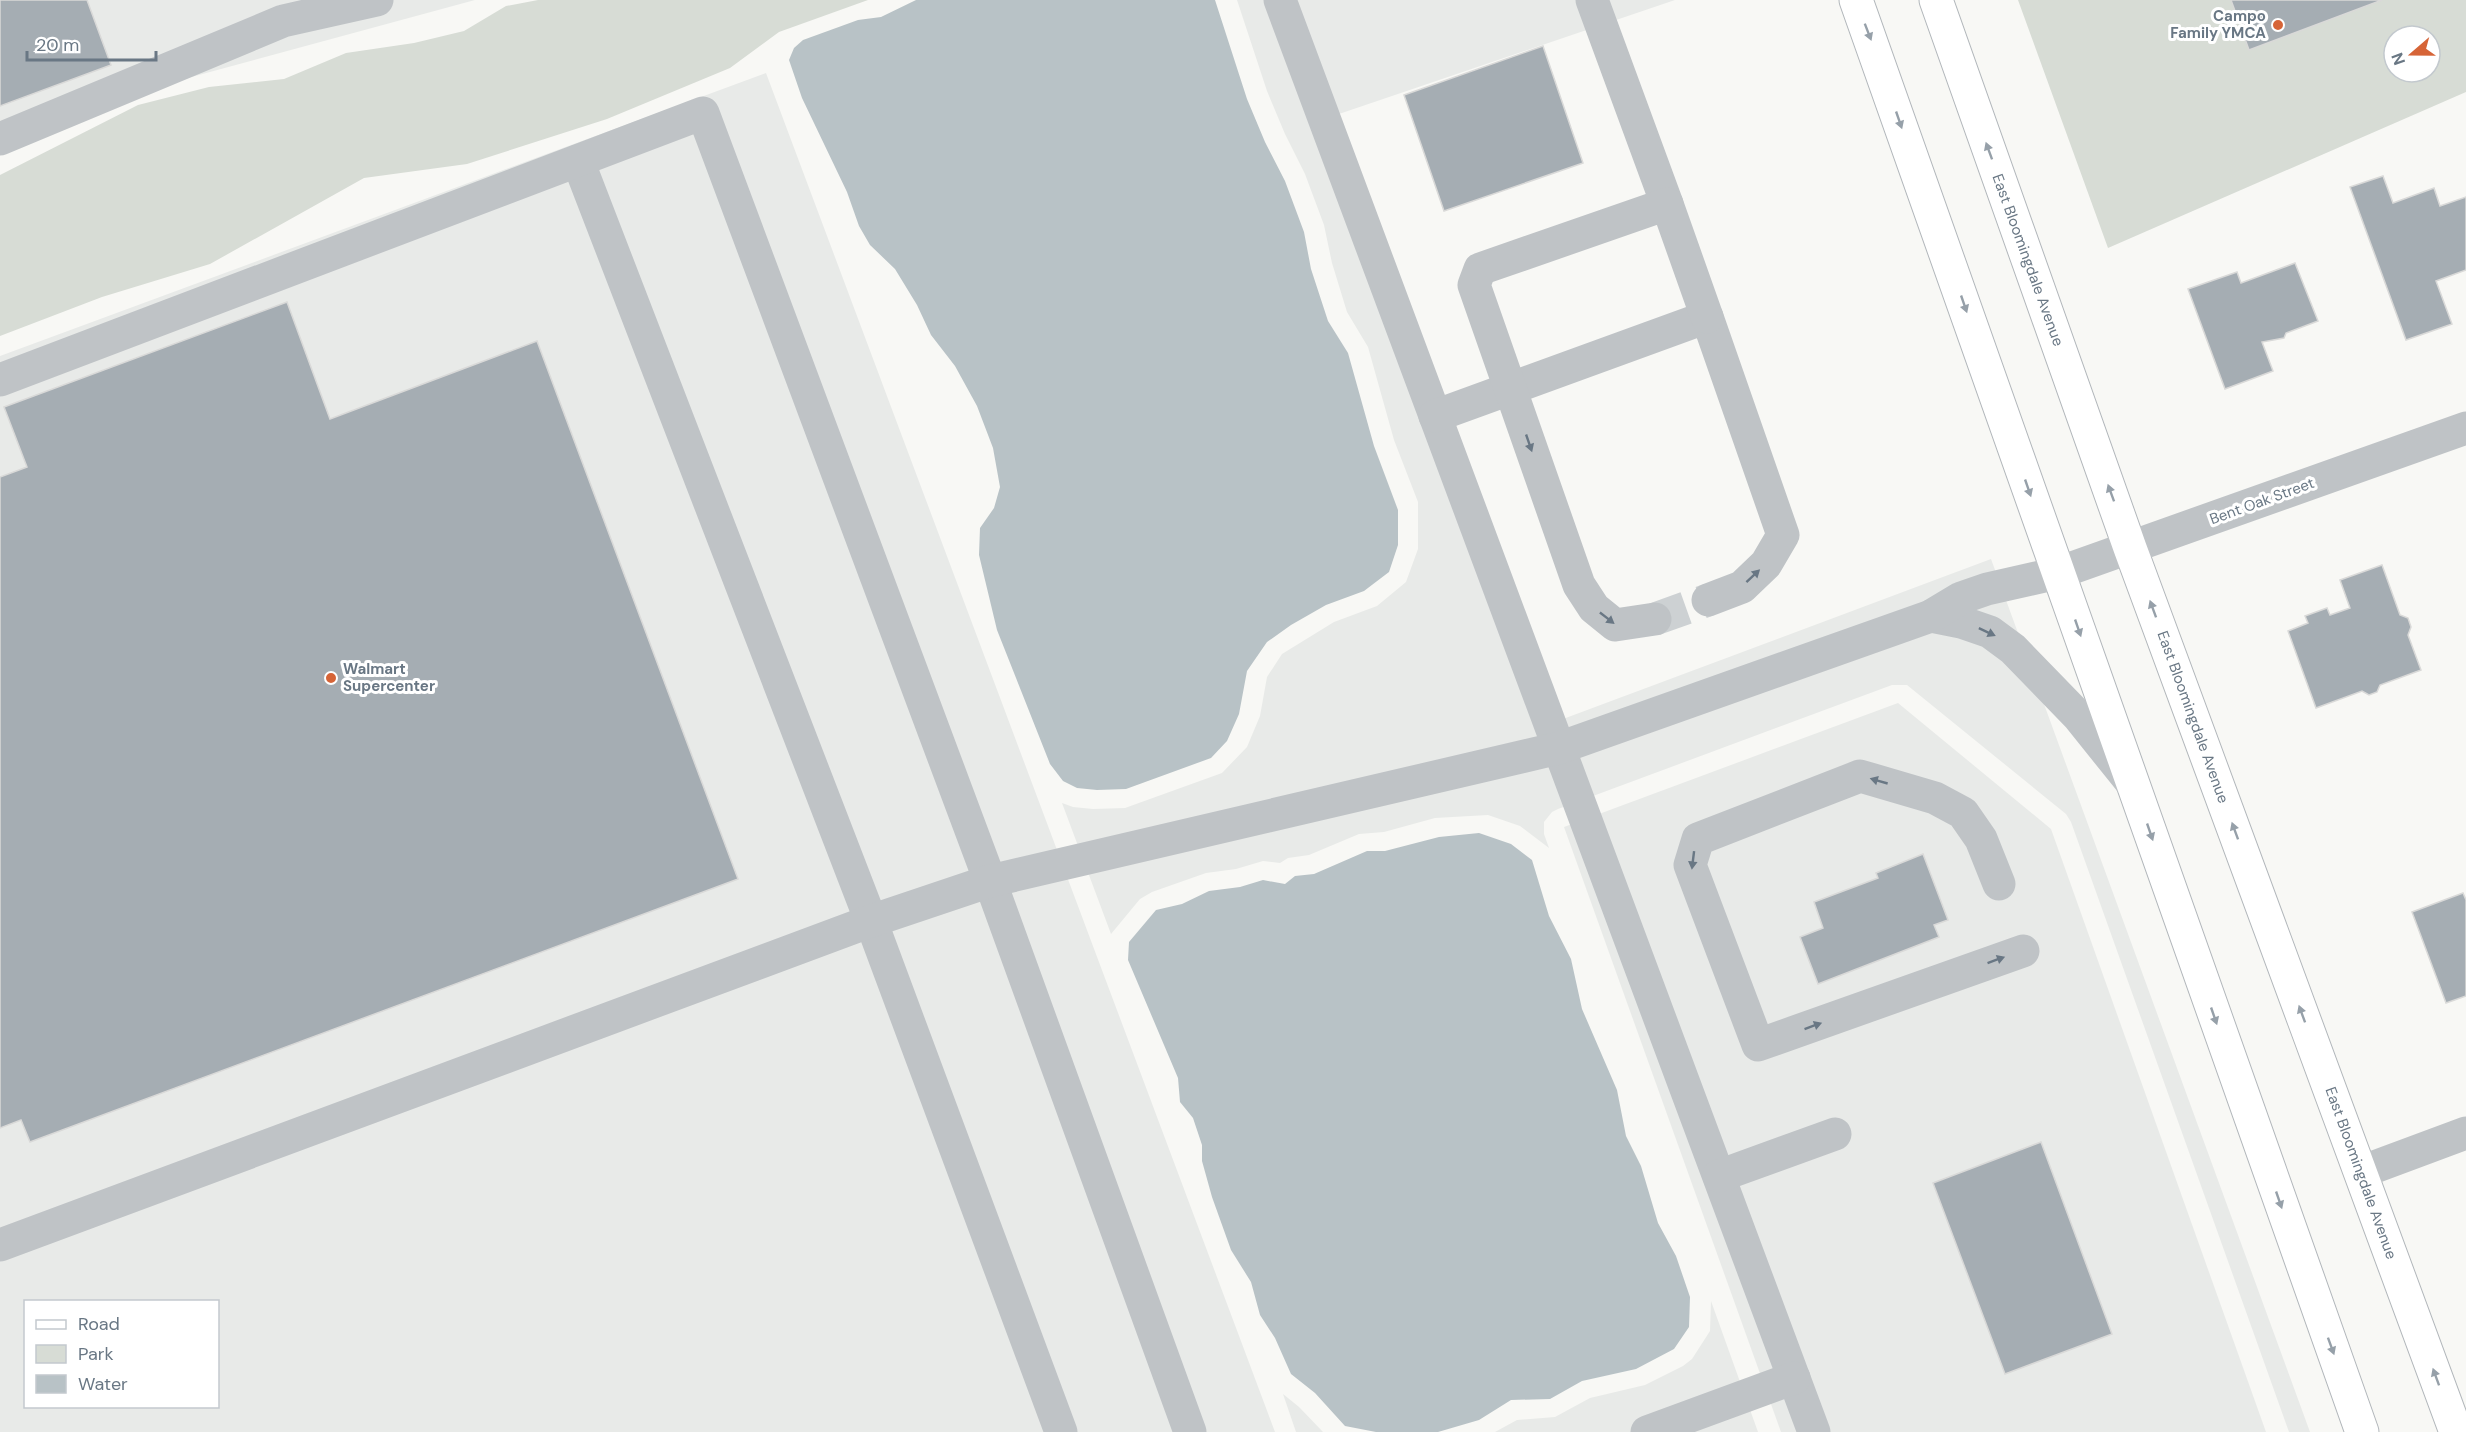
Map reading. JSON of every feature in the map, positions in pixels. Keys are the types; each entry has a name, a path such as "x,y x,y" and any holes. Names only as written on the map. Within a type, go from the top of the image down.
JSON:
{"main road":[{"path":"1856,0 2362,1432"},
{"name":"East Bloomingdale Avenue","path":"1936,0 2130,548 2456,1432"}],"street":[{"path":"0,139 283,21 377,0"},
{"path":"1280,0 1814,1432"},
{"path":"1592,0 1667,204 1783,535 1767,564 1742,587 1708,600"},
{"path":"0,380 703,112 990,881 1190,1432"},
{"path":"578,161 871,921 1060,1432"},
{"path":"1655,619 1615,625 1594,608 1579,585 1474,285 1480,269 1667,204"},
{"path":"1435,416 1707,317"},
{"name":"Bent Oak Street","path":"0,1245 871,921 990,881 1559,748 1931,616 1961,598 1987,589 2058,573 2466,428"},
{"path":"1931,616 1990,632 2013,649 2078,716 2132,783"},
{"path":"1999,884 1981,839 1963,813 1935,798 1860,776 1698,839 1690,865 1758,1045 2023,951"},
{"path":"2361,1172 2466,1133"},
{"path":"1719,1176 1835,1134"},
{"path":"1647,1432 1794,1378"}],"shaded area":[{"path":"0,0 475,0 0,129"},
{"path":"1237,0 1675,0 1336,115 1563,719 1991,559 2310,1432 2289,1432 2071,822 2066,814 1907,685 1892,685 1558,809 1552,812 1544,822 1544,834 1549,848 1520,826 1488,815 1435,818 1384,832 1359,834 1309,855 1288,858 1280,863 1263,861 1236,869 1206,873 1152,892 1140,899 1111,934 1062,803 1073,807 1093,809 1125,808 1222,773 1247,747 1260,716 1267,677 1282,654 1334,622 1377,606 1406,582 1418,549 1418,502 1394,440 1368,347 1347,312 1332,263 1324,225 1305,174 1267,91"},
{"path":"766,73 1275,1432 0,1432 0,356"},
{"path":"1898,703 2051,829 2266,1432 1781,1432 1564,827"},
{"path":"1711,1301 1758,1432 1495,1432 1517,1420 1555,1417 1590,1398 1645,1385 1683,1366 1692,1359 1710,1331"},
{"path":"1283,1394 1299,1407 1323,1432 1296,1432"}],"green space":[{"path":"538,0 868,0 779,32 730,68 607,119 467,164 364,178 210,264 102,297 0,336 0,175 138,105 209,87 284,79 346,53 414,43 464,31 506,6"},
{"path":"2018,0 2466,0 2466,92 2108,248"}],"water":[{"path":"916,0 1215,0 1247,99 1285,181 1304,232 1311,269 1328,321 1348,353 1374,446 1398,510 1398,545 1389,572 1364,591 1326,605 1267,642 1247,671 1239,714 1227,741 1211,758 1126,789 1077,788 1063,781 1050,764 997,630 979,555 980,528 994,508 1000,487 993,448 977,406 955,366 931,335 917,305 895,269 870,245 859,226 847,192 802,98 789,60 794,48 803,40 858,20 881,17"},
{"path":"1479,833 1511,844 1532,860 1549,916 1571,959 1582,1009 1617,1090 1626,1136 1641,1166 1658,1223 1676,1256 1690,1297 1689,1327 1674,1349 1636,1369 1582,1381 1550,1399 1511,1400 1479,1420 1438,1432 1376,1432 1345,1426 1315,1393 1291,1374 1275,1338 1260,1315 1251,1282 1231,1250 1212,1197 1202,1161 1202,1145 1193,1118 1180,1102 1178,1078 1128,960 1129,942 1156,910 1182,904 1209,891 1240,887 1263,880 1285,884 1295,876 1314,874 1367,851 1385,851 1439,837"}],"building":[{"path":"0,0 87,0 111,65 0,106"},
{"name":"Campo Family YMCA","path":"2231,0 2382,0 2249,50"},
{"path":"1543,46 1583,163 1444,211 1404,95"},
{"path":"2383,176 2393,203 2434,188 2440,206 2466,197 2466,270 2436,281 2452,324 2406,340 2350,187"},
{"path":"2295,263 2318,321 2286,333 2284,338 2262,342 2273,371 2225,389 2188,289 2237,272 2241,283"},
{"name":"Walmart Supercenter","path":"287,302 330,419 537,341 738,879 30,1142 21,1120 0,1128 0,477 27,467 4,407"},
{"path":"2382,565 2400,615 2408,618 2411,627 2408,635 2421,670 2380,685 2377,692 2369,695 2362,691 2316,708 2288,631 2308,623 2305,616 2327,608 2330,615 2350,608 2340,580"},
{"path":"1923,854 1948,920 1934,925 1939,937 1818,984 1800,937 1823,928 1814,902 1878,878 1876,873"},
{"path":"2463,893 2466,900 2466,996 2446,1003 2412,912"},
{"path":"2041,1142 2112,1334 2005,1374 1933,1183"}],"tunnel":[{"path":"1655,619 1708,600"}],"place":[{"name":"Campo Family YMCA","path":"2278,25"},
{"name":"Walmart Supercenter","path":"331,678"}]}
